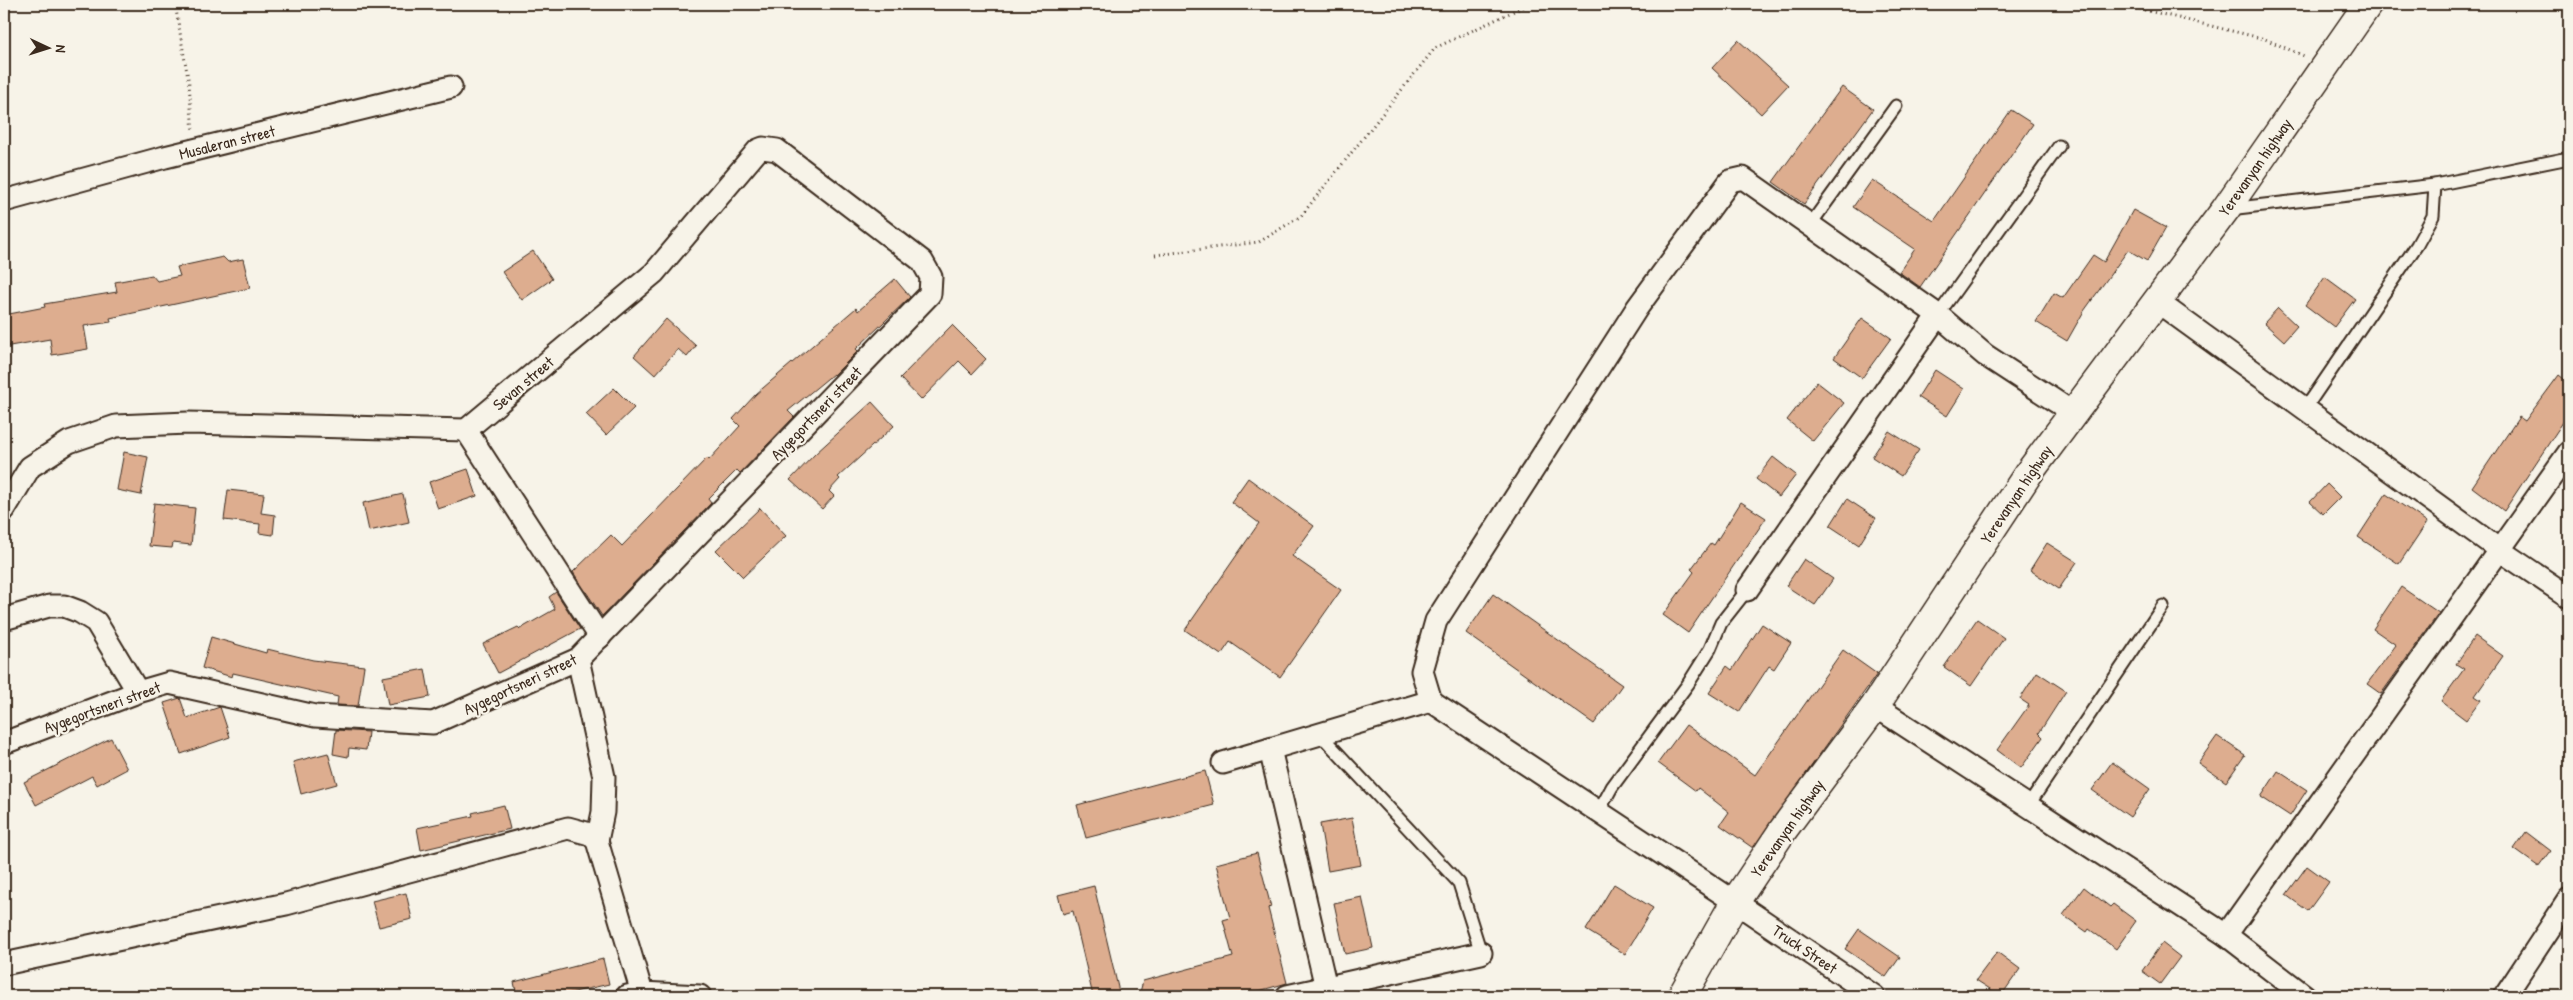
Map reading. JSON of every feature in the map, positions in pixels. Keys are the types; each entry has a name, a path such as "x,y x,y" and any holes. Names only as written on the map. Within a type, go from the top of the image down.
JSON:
{"main road":[{"name":"Yerevanyan highway","path":"1682,996 1736,902 1783,830 1875,706 2028,474 2155,300 2225,210 2368,4"}],"street":[{"name":"Musaleran street","path":"4,201 194,150 451,87"},
{"name":"Sevan street","path":"466,430 654,274 758,150 763,148 777,150 922,261 931,276 930,294"},
{"path":"1224,763 1431,701 1422,671 1436,621 1637,308 1722,189 1730,181 1744,178 1938,315 1985,354 2072,412"},
{"name":"Aygegortsneri street","path":"4,743 169,682 315,716 433,723 578,659 930,294"},
{"path":"2155,300 2569,597"},
{"path":"1747,590 1938,315"},
{"path":"4,510 30,468 69,442 116,426 188,423 466,430 600,637"},
{"path":"2226,935 2569,452"},
{"path":"4,619 49,606 64,606 80,612 96,622 138,692"},
{"path":"578,659 604,777 603,812 597,841 634,994 700,996"},
{"name":"Truck Street","path":"1431,701 1736,902 1874,996"},
{"path":"1875,706 2226,935 2305,996"},
{"path":"1270,749 1327,992"},
{"path":"4,964 286,904 568,828 590,834 597,841"},
{"path":"2505,996 2569,899"},
{"path":"1287,996 1327,992 1481,953"}],"lane":[{"path":"1810,225 1896,106"},
{"path":"1938,315 2059,146"},
{"path":"2225,210 2435,184 2569,158"},
{"path":"2305,409 2417,245 2433,216 2435,184"},
{"path":"1599,811 1612,787 1688,684 1710,649 1720,623 1747,590"},
{"path":"2028,806 2163,606"},
{"path":"1320,734 1459,883 1481,953"}],"path":[{"path":"175,4 189,84 194,150"},
{"path":"1155,255 1259,242 1301,216 1435,48 1529,4"},
{"path":"2120,4 2265,39 2325,66"}],"building":[{"path":"1738,40 1788,85 1761,114 1712,68"},
{"path":"1842,87 1873,109 1804,204 1773,182"},
{"path":"2011,110 2033,124 1920,287 1899,272 1915,249 1853,207 1872,180 1934,221"},
{"path":"2133,210 2166,228 2147,261 2128,250 2084,311 2067,341 2036,322 2054,293 2063,298 2093,255 2104,262"},
{"path":"533,251 552,279 522,300 502,272"},
{"path":"223,257 228,262 243,259 250,288 110,318 111,322 84,326 88,349 52,355 50,339 4,347 4,315 45,307 44,304 117,292 115,282 152,275 157,281 180,276 177,267"},
{"path":"2325,277 2355,299 2334,327 2305,305"},
{"path":"895,279 910,297 856,349 858,351 834,375 788,411 794,417 740,473 737,470 708,499 711,503 602,616 573,572 611,535 622,546 707,458 709,460 740,426 733,419 756,394 856,308 858,311"},
{"path":"2278,308 2297,326 2284,341 2264,323"},
{"path":"1862,318 1891,338 1862,378 1834,358"},
{"path":"666,319 696,346 687,357 678,349 655,375 634,356"},
{"path":"952,325 986,359 972,374 959,361 921,400 900,378"},
{"path":"1935,370 1964,389 1947,416 1918,397"},
{"path":"2559,375 2569,383 2569,413 2504,511 2472,487 2519,417 2525,421"},
{"path":"1817,382 1844,403 1813,441 1787,420"},
{"path":"614,388 634,408 606,435 586,414"},
{"path":"872,402 894,426 838,477 840,479 829,491 834,496 822,509 790,480 815,454"},
{"path":"1889,431 1919,450 1901,476 1872,457"},
{"path":"124,452 148,457 141,495 117,490"},
{"path":"1773,457 1796,475 1779,497 1756,479"},
{"path":"468,469 477,496 438,509 429,482"},
{"path":"1248,478 1314,526 1292,556 1341,590 1280,677 1230,642 1221,655 1185,630 1259,523 1231,502"},
{"path":"2327,484 2340,497 2323,514 2310,502"},
{"path":"228,490 264,494 261,513 275,515 273,535 259,533 260,524 224,520"},
{"path":"403,494 409,522 369,531 363,503"},
{"path":"2386,494 2427,522 2399,564 2358,537"},
{"path":"1847,499 1876,518 1859,545 1830,526"},
{"path":"1741,502 1766,518 1688,633 1663,615 1694,572 1691,569 1711,543 1714,545"},
{"path":"154,503 195,508 191,545 173,543 172,548 149,546"},
{"path":"760,508 786,536 743,577 716,550"},
{"path":"2047,543 2077,562 2059,589 2030,570"},
{"path":"1804,559 1833,579 1815,605 1786,586"},
{"path":"2401,587 2439,613 2381,694 2367,684 2396,645 2373,629"},
{"path":"556,592 580,629 498,673 483,644 518,627 520,629 555,609 549,597"},
{"path":"1493,594 1622,685 1594,724 1466,633"},
{"path":"1977,619 2004,638 1971,686 1944,667"},
{"path":"1762,624 1791,643 1774,669 1769,666 1739,712 1709,693 1727,666 1732,670"},
{"path":"2475,636 2503,656 2475,696 2481,700 2466,720 2441,701 2464,669 2456,664"},
{"path":"211,637 266,653 267,649 313,660 364,666 358,706 337,705 338,697 233,673 232,677 202,668"},
{"path":"1843,650 1877,674 1753,848 1720,825 1729,812 1698,788 1696,791 1658,763 1686,725 1755,775"},
{"path":"425,669 430,697 388,705 383,677"},
{"path":"2037,672 2066,691 2039,733 2043,737 2021,768 1997,750 2029,705 2020,699"},
{"path":"180,698 187,718 220,707 230,737 181,754 164,703"},
{"path":"336,730 368,732 366,750 349,748 348,757 333,754"},
{"path":"2217,736 2245,755 2226,782 2198,763"},
{"path":"111,738 127,769 97,785 92,776 36,805 24,782"},
{"path":"328,753 337,784 301,794 293,762"},
{"path":"2112,762 2150,789 2130,817 2092,790"},
{"path":"1205,771 1214,805 1086,838 1077,805"},
{"path":"2278,771 2307,790 2290,816 2261,797"},
{"path":"504,805 510,829 421,850 417,828 473,816 472,813"},
{"path":"1352,818 1361,865 1328,871 1320,824"},
{"path":"2526,832 2551,851 2539,867 2514,849"},
{"path":"1257,853 1271,907 1268,908 1287,983 1241,996 1139,996 1143,981 1233,957 1223,920 1230,918 1216,864"},
{"path":"2307,866 2329,882 2308,911 2286,895"},
{"path":"1614,884 1653,908 1625,954 1586,930"},
{"path":"1094,886 1120,996 1093,996 1073,911 1063,914 1058,895"},
{"path":"2084,887 2110,907 2113,904 2136,921 2116,949 2089,929 2087,932 2063,915"},
{"path":"406,893 412,919 379,927 372,901"},
{"path":"1362,897 1373,948 1345,954 1334,903"},
{"path":"1859,929 1900,957 1886,977 1845,949"},
{"path":"2162,943 2180,957 2160,984 2142,971"},
{"path":"1997,952 2020,969 2001,996 1976,980"},
{"path":"603,959 609,984 557,996 517,996 514,982"}]}
